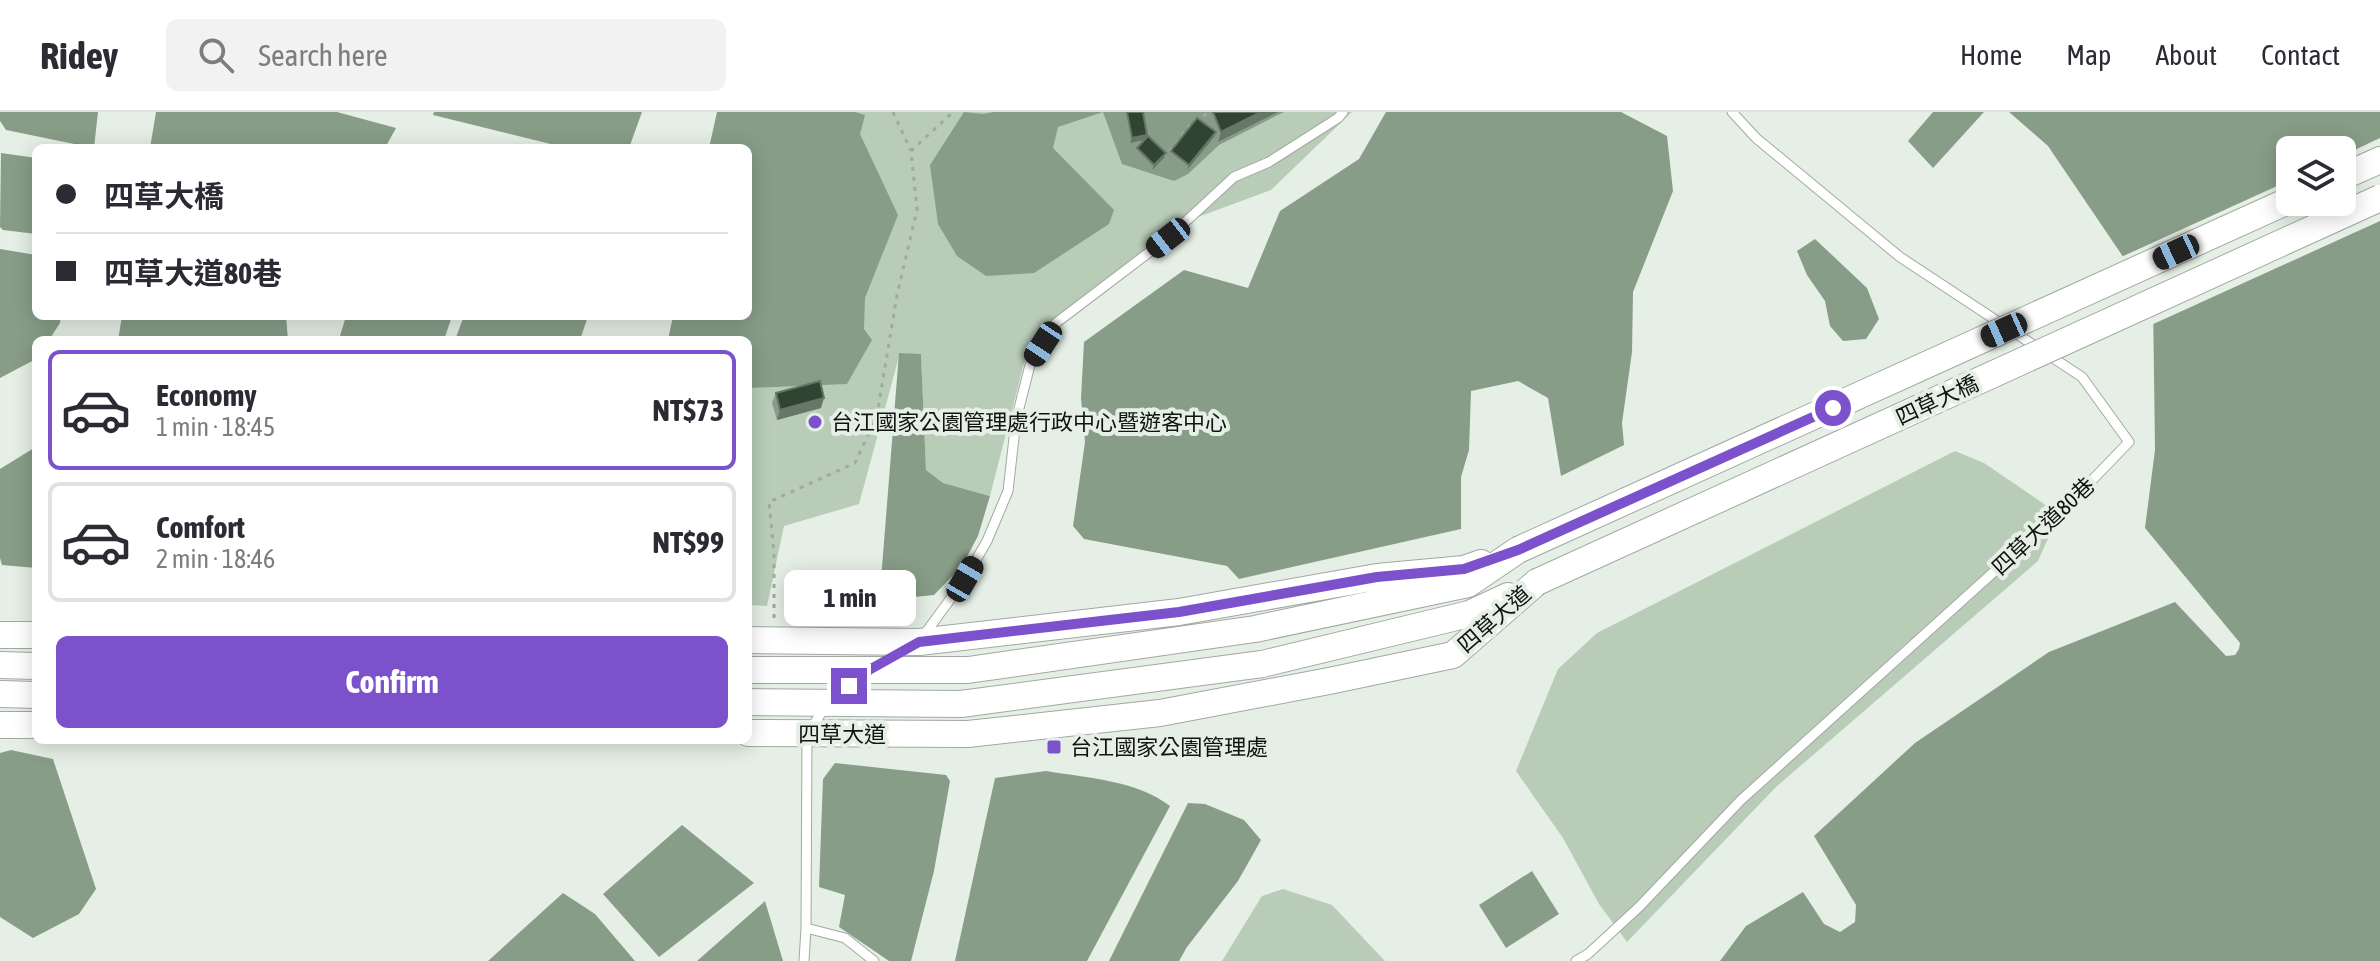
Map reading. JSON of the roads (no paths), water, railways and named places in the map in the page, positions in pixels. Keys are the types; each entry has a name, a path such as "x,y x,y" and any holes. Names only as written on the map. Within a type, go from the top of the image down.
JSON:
{"street":[{"path":"2356,171 2380,160"},
{"name":"四草大橋","path":"1537,582 2380,198"},
{"name":"四草大橋","path":"1518,550 2276,206"},
{"name":"四草大道","path":"752,640 919,642 1179,612 1377,577 1464,569 1518,550"},
{"name":"四草大道","path":"752,670 968,670 1255,629 1468,584 1518,550"},
{"name":"四草大道","path":"752,702 961,704 1262,664 1469,614 1537,582"},
{"name":"四草大道","path":"752,733 968,734 1160,713 1360,675 1453,655 1537,582"},
{"path":"0,635 32,635"},
{"path":"0,665 32,666"},
{"path":"0,694 32,695"},
{"path":"0,725 32,725"}],"lane":[{"path":"804,961 807,734 828,703 869,670 919,642 965,579 987,541 1008,491 1016,420 1030,365 1056,323 1168,238 1234,177 1269,162 1343,112"},
{"name":"四草大道80巷","path":"1576,961 1588,954 1639,907 1741,800 2068,505 2129,442 2082,377 1900,257 1756,138 1732,112"},
{"path":"806,928 845,938 874,961"}],"place":[{"name":"台江國家公園管理處行政中心暨遊客中心","path":"815,422"},
{"name":"台江國家公園管理處","path":"1054,747"}]}
